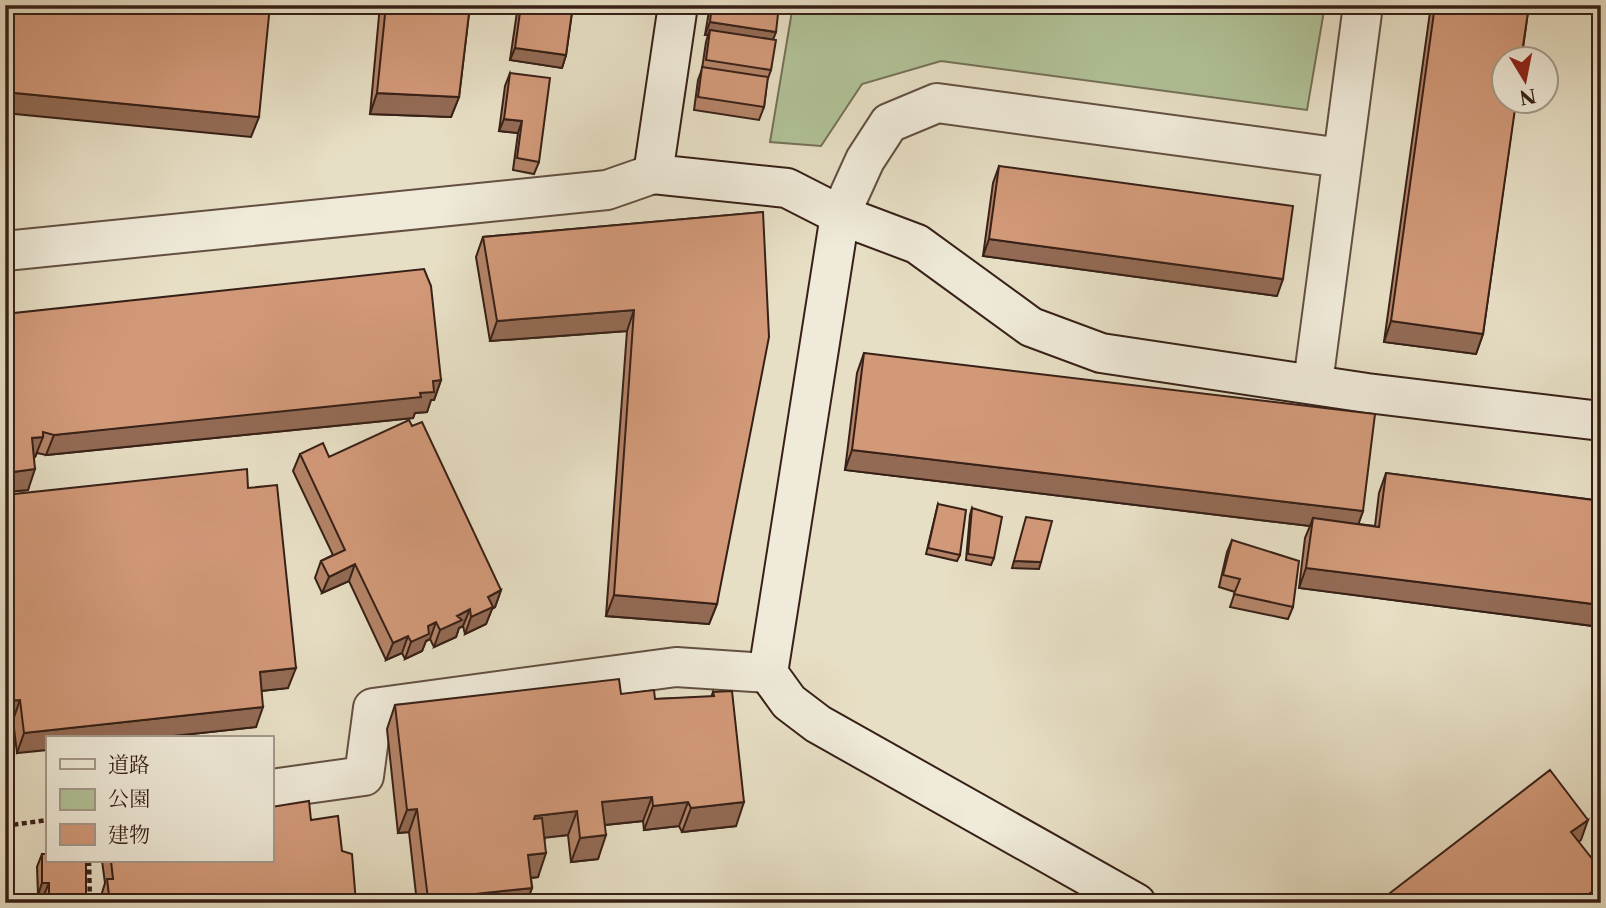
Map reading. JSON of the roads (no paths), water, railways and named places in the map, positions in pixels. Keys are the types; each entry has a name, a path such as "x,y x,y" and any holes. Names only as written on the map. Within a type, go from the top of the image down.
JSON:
{"street":[{"path":"653,174 678,5"},
{"path":"1313,383 1363,5"},
{"path":"1136,903 818,724 789,702 768,673 840,215 864,160 889,123 937,103 1342,158"},
{"path":"5,251 607,190 653,174 787,188 840,215 917,244 1031,327 1101,353 1367,393 1601,421"},
{"path":"273,789 364,776 373,708 676,667 768,673"}]}
